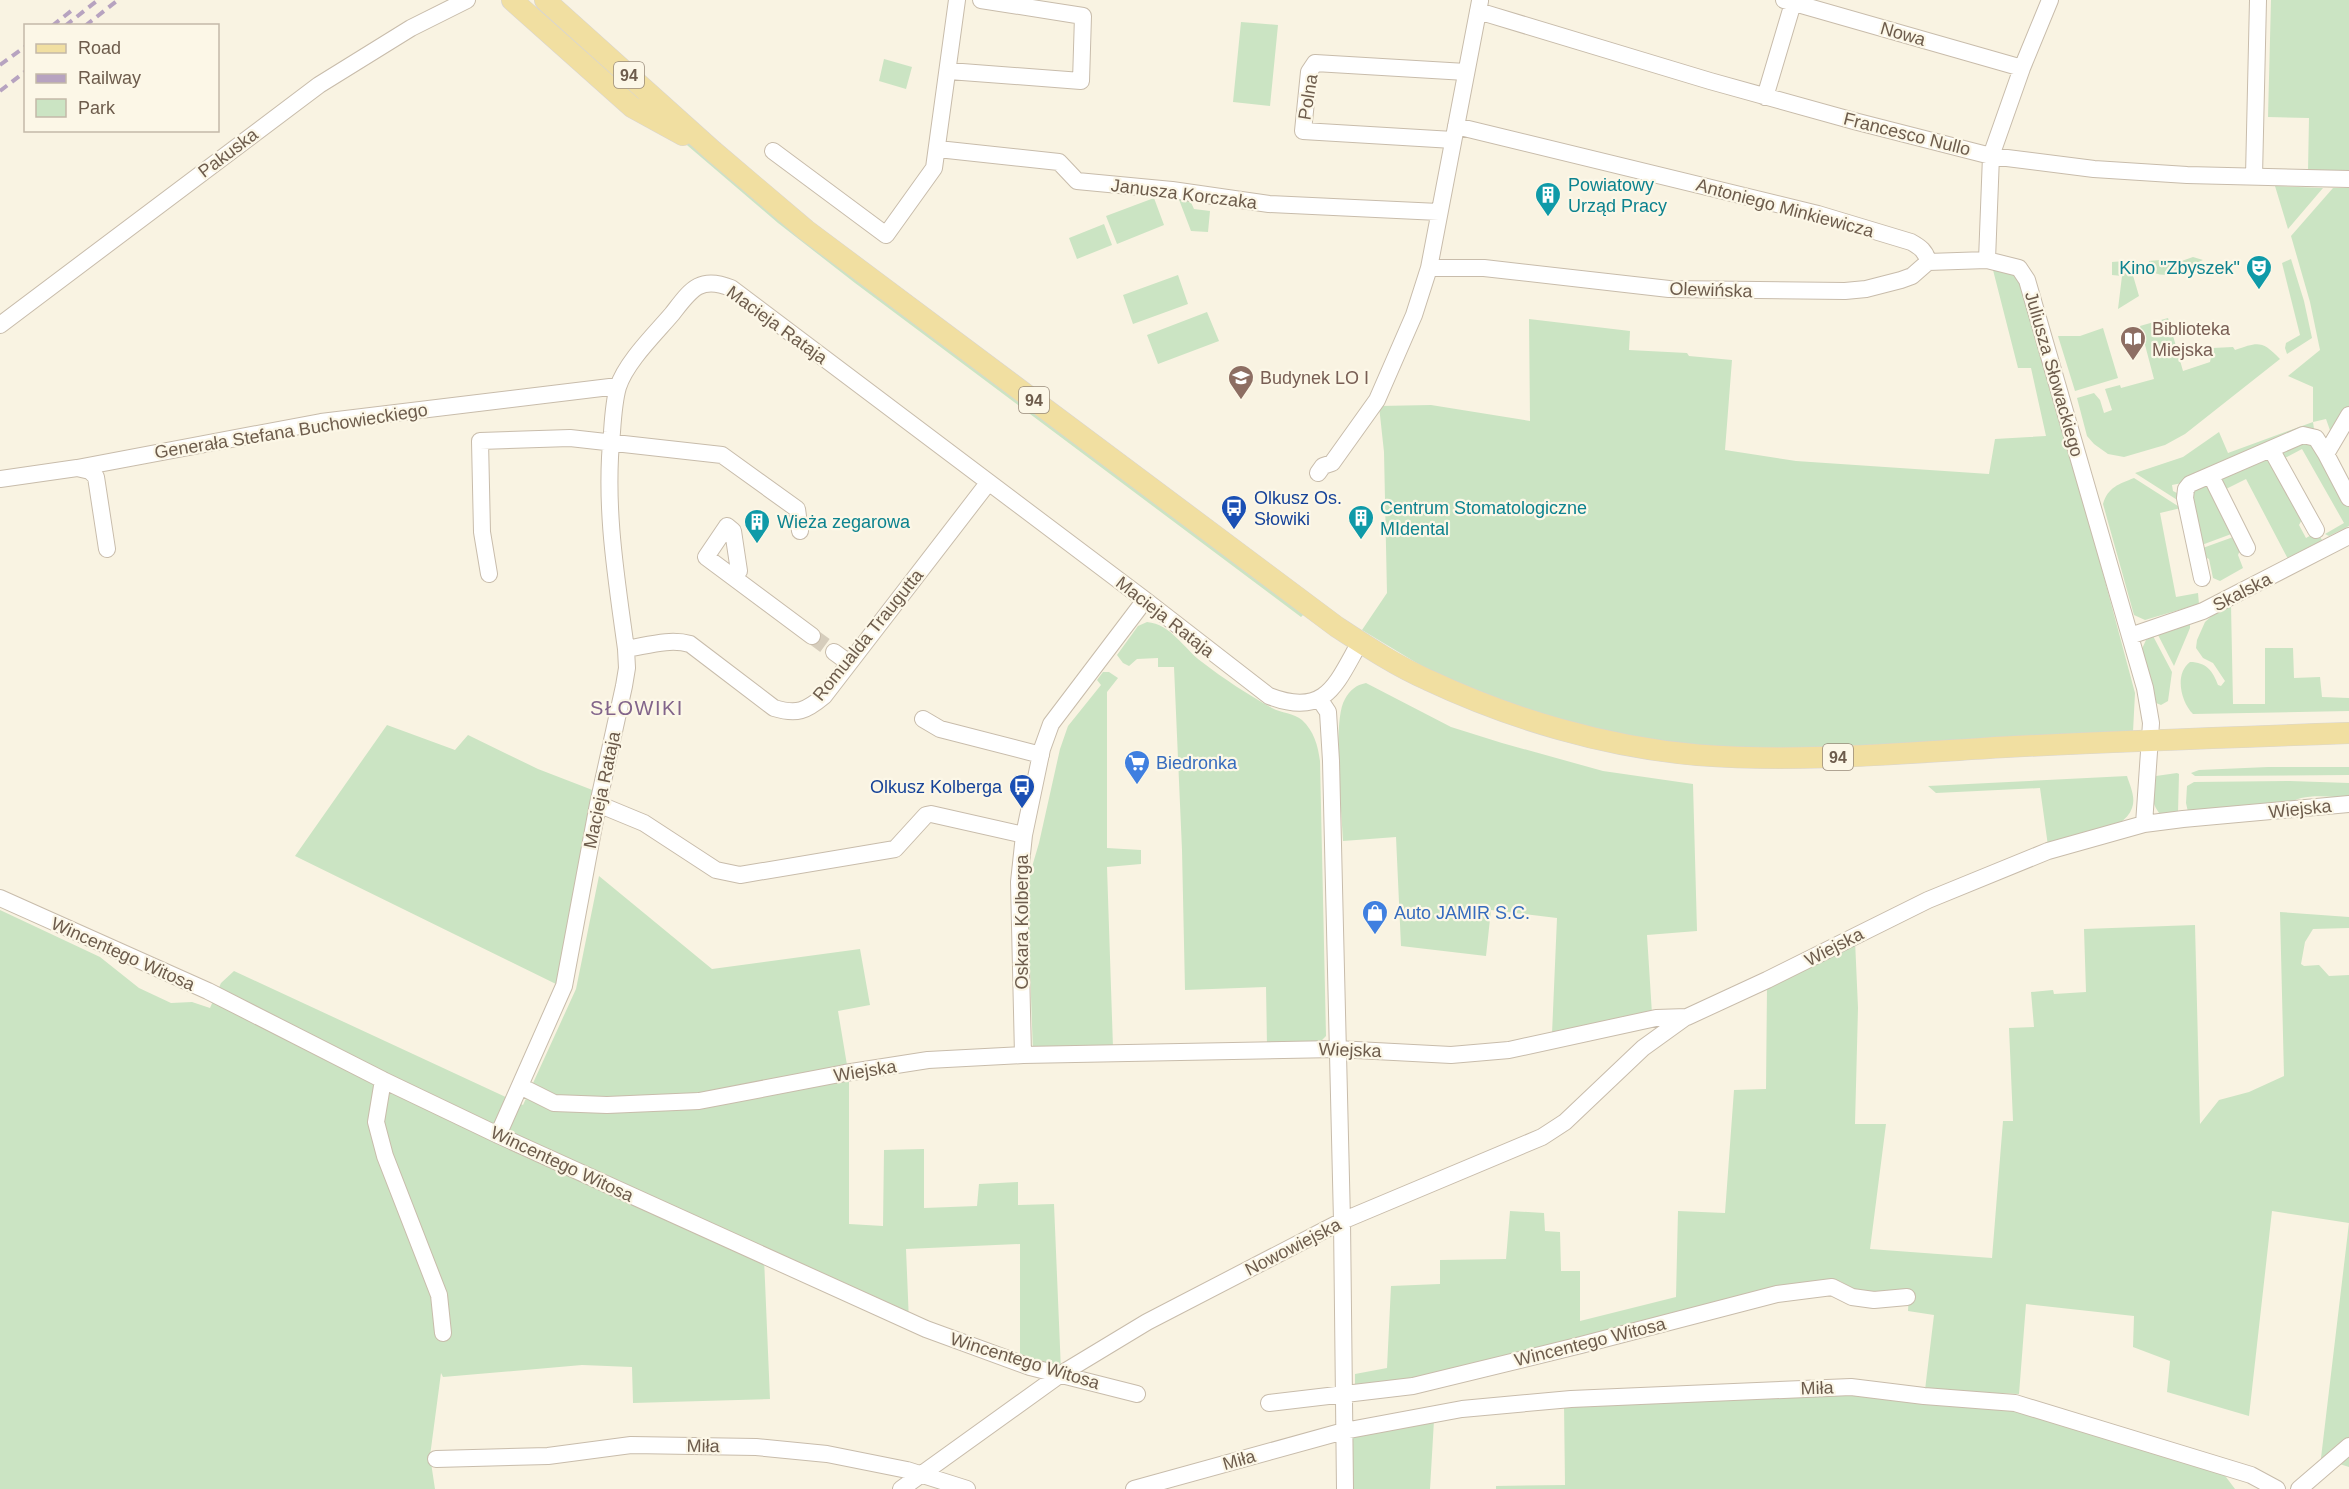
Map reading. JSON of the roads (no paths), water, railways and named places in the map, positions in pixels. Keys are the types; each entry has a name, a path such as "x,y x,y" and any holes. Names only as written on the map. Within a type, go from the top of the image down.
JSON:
{"main road":[{"name":"94","path":"512,0 632,107 713,151"},
{"name":"94","path":"545,0 713,151 806,230 1269,577 1360,642 1427,680 1529,721 1615,742 1696,755 1780,758 1855,756 2149,740 2349,733"}],"street":[{"name":"Pakuska","path":"0,325 319,85 411,28 467,0"},
{"path":"773,151 886,234 933,168 938,149 957,0"},
{"path":"949,71 1081,81 1083,16 981,0"},
{"path":"1928,262 1987,260 1991,156 2022,68 2050,0"},
{"path":"2253,176 2258,0"},
{"path":"1766,97 1788,1"},
{"name":"Nowa","path":"1788,1 2022,68"},
{"path":"1318,473 1323,466 1332,463 1377,400 1414,315 1430,268 1479,5"},
{"name":"Francesco Nullo","path":"1479,5 1766,97 1854,122 1991,156 2094,170 2349,179"},
{"name":"Polna","path":"1454,133 1303,131 1309,72 1315,63 1466,72"},
{"name":"Antoniego Minkiewicza","path":"1454,133 1818,214 1911,242 1921,248 1928,262"},
{"name":"Janusza Korczaka","path":"938,149 1059,162 1077,181 1172,190 1269,204 1440,212"},
{"name":"Juliusza Słowackiego","path":"1987,260 2019,268 2027,280 2145,688 2151,723 2144,824"},
{"name":"Olewińska","path":"1430,268 1484,268 1670,289 1781,292 1866,289 1912,276 1928,262"},
{"name":"Macieja Rataja","path":"498,1135 564,986 598,804 627,668 610,523 608,478 618,386 637,357 694,288 711,283 730,288 1269,696 1293,703 1320,700"},
{"name":"Generała Stefana Buchowieckiego","path":"0,479 76,468 321,422 618,386"},
{"path":"2326,454 2349,415"},
{"name":"Skalska","path":"2202,578 2185,498 2186,489 2190,484 2303,435 2311,435 2316,438 2326,454 2349,498"},
{"path":"489,574 482,532 480,441 548,437 722,455 798,509 800,531"},
{"path":"2271,449 2316,530"},
{"path":"76,468 90,471 96,477 107,549"},
{"name":"Skalska","path":"2211,476 2247,548"},
{"name":"Romualda Traugutta","path":"626,649 665,642 690,644 774,708 789,712 813,705 824,696 987,483"},
{"name":"Skalska","path":"2130,636 2203,611 2349,536"},
{"path":"734,577 812,636"},
{"name":"Oskara Kolberga","path":"1023,1055 1019,882 1024,835 1041,755 1051,724 1145,600"},
{"path":"1345,1489 1342,1221 1336,1049 1331,761 1328,712 1320,700 1332,690 1360,642"},
{"path":"834,652 849,663"},
{"path":"923,719 940,729 1041,755"},
{"path":"598,804 644,823 716,870 740,875 895,849 926,815 931,814 1024,835"},
{"name":"Wiejska","path":"520,1086 554,1103 607,1105 699,1101 928,1060 1023,1055 1336,1049 1450,1055 1497,1051 1656,1018 1687,1017 1928,900 2048,851 2144,824 2349,804"},
{"name":"Wincentego Witosa","path":"0,898 208,991 383,1080 498,1135 926,1329 1004,1359 1137,1394"},
{"name":"Nowowiejska","path":"901,1489 1061,1374 1147,1322 1342,1221 1542,1137 1565,1122 1643,1048 1687,1017"},
{"path":"383,1080 376,1122 385,1156 439,1295 443,1333"},
{"name":"Wincentego Witosa","path":"1269,1403 1413,1386 1777,1294 1832,1287 1852,1297 1874,1300 1907,1297"},
{"name":"Miła","path":"1134,1489 1344,1431 1462,1409 1720,1391 1851,1387 2025,1406 2251,1475 2277,1489"},
{"name":"Miła","path":"436,1459 548,1456 631,1445 756,1447 827,1454 907,1470 967,1489"},
{"path":"2299,1489 2349,1446"}],"tunnel":[{"path":"812,636 834,652"}],"railway":[{"path":"68,24 98,0"},
{"path":"88,24 118,0"},
{"path":"55,24 71,11"},
{"path":"0,65 24,47"},
{"path":"0,91 24,73"}],"place":[{"name":"Powiatowy Urząd Pracy","path":"1548,218"},
{"name":"Kino \"Zbyszek\"","path":"2259,291"},
{"name":"Biblioteka Miejska","path":"2133,362"},
{"name":"Budynek LO I","path":"1241,401"},
{"name":"Olkusz Os. Słowiki","path":"1234,531"},
{"name":"Centrum Stomatologiczne MIdental","path":"1361,541"},
{"name":"Wieża zegarowa","path":"757,545"},
{"name":"Biedronka","path":"1137,786"},
{"name":"Olkusz Kolberga","path":"1022,810"},
{"name":"Auto JAMIR S.C.","path":"1375,936"}],"district":[{"name":"SŁOWIKI","path":"637,708"}]}
